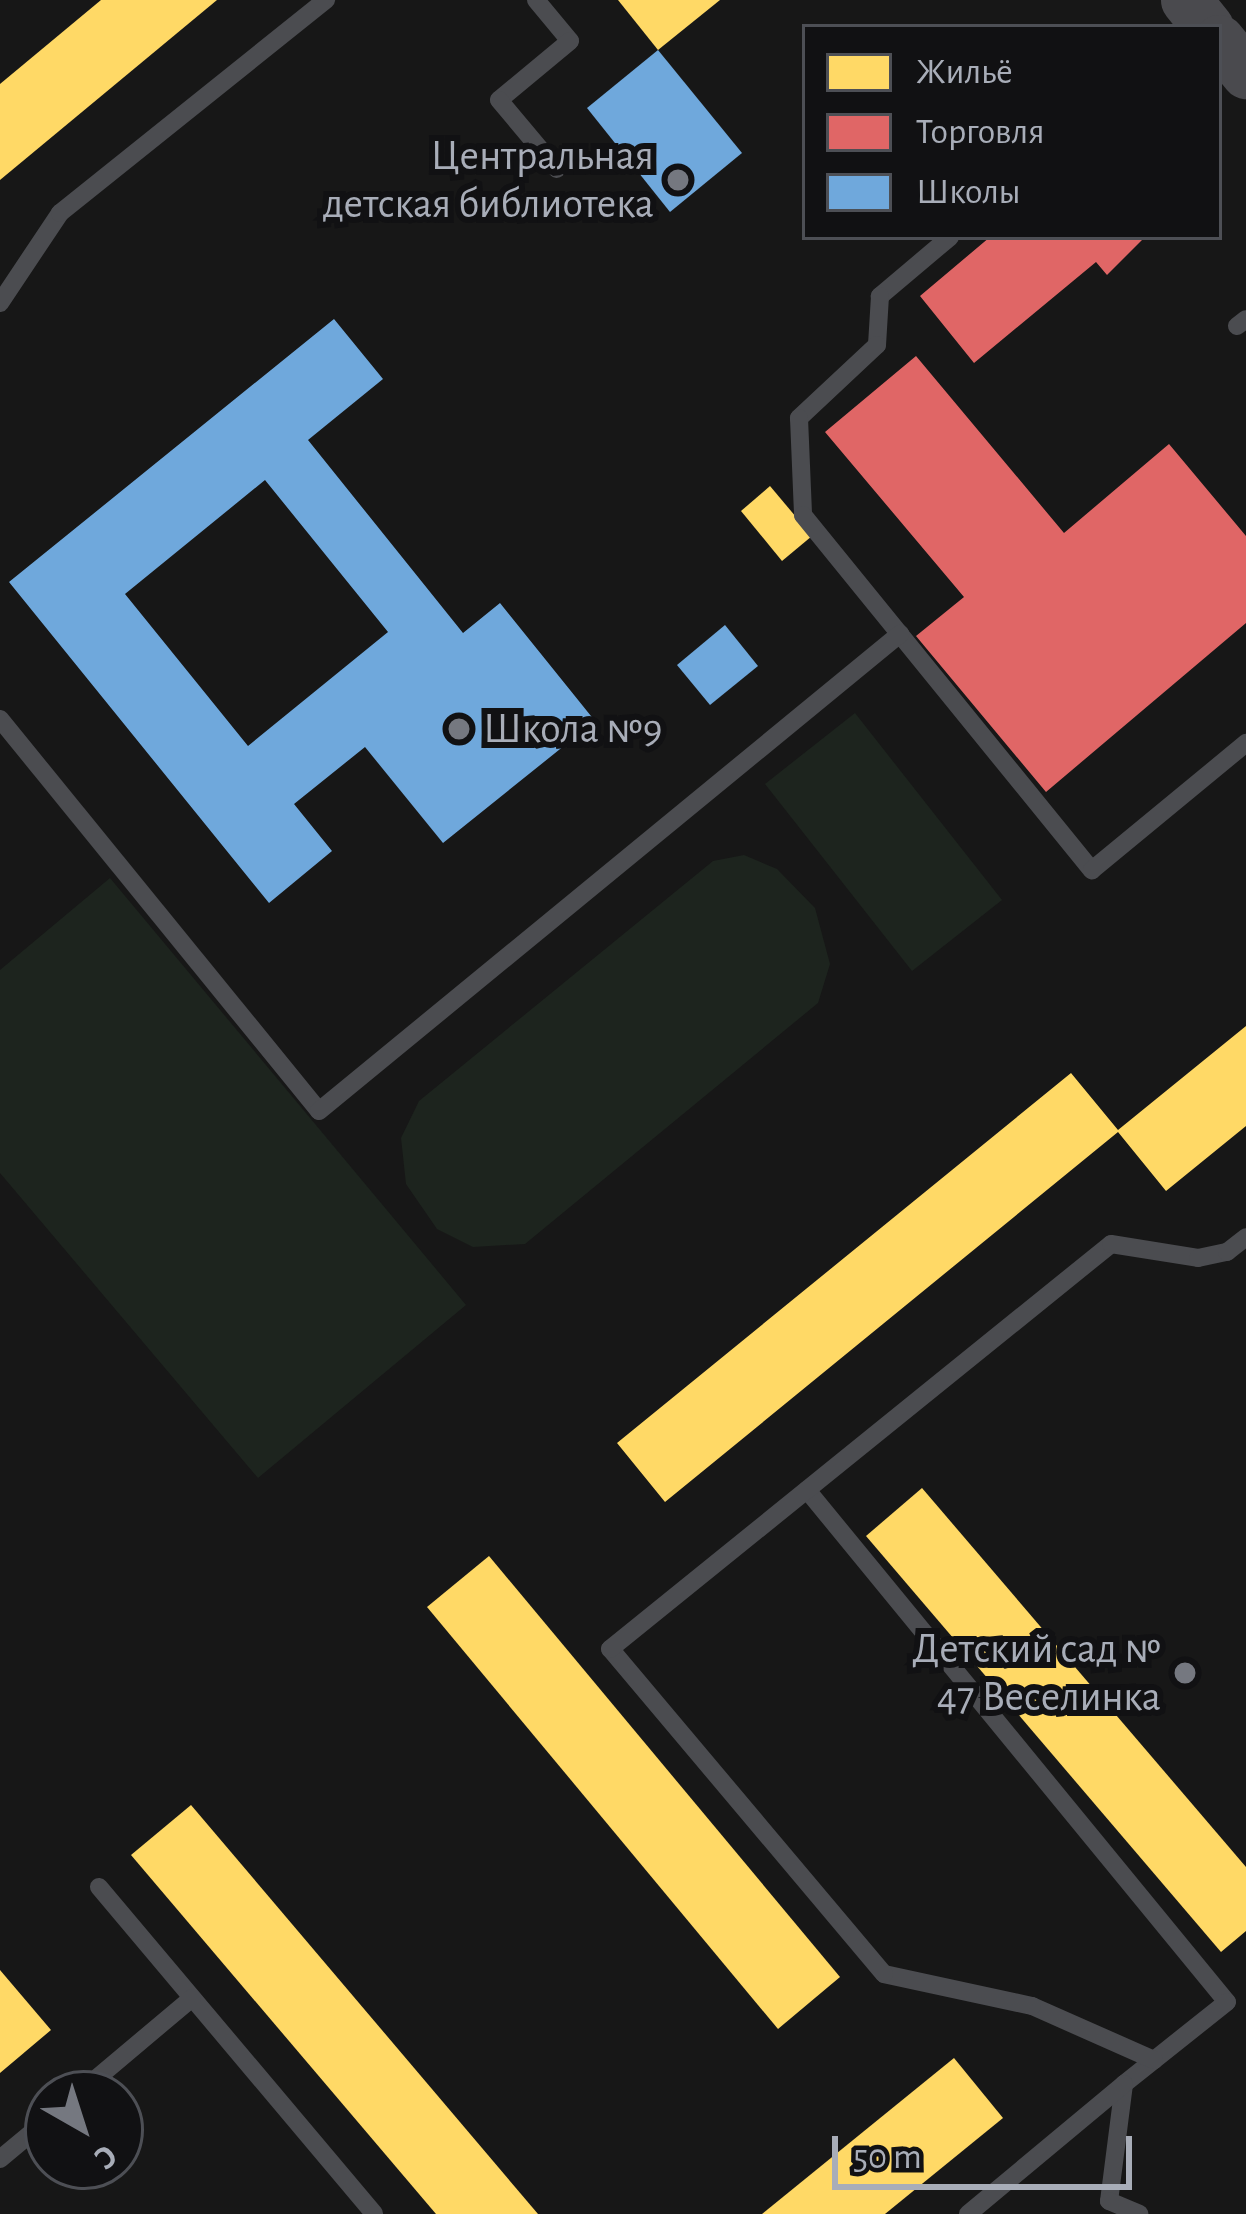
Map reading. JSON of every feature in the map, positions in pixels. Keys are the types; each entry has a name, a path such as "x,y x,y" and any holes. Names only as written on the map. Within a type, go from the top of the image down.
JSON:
{"street":[{"path":"1222,44 1246,73"}],"lane":[{"path":"0,303 60,213 326,0"},
{"path":"536,0 570,41 500,100 557,169"},
{"path":"946,240 880,296 877,345 800,418 802,515 1092,870 1246,743"},
{"path":"0,719 319,1111 900,634"},
{"path":"1154,2060 1032,2006 884,1973 610,1649 1111,1244 1198,1258 1226,1252 1246,1237"},
{"path":"807,1490 1227,2002 968,2214"},
{"path":"99,1887 374,2214"},
{"path":"106,2070 192,1998"},
{"path":"1124,2084 1108,2208 1139,2214"},
{"path":"0,2159 24,2139"}],"shaded area":[{"path":"855,713 1002,900 912,971 765,784"},
{"path":"744,855 777,869 815,908 830,964 818,1003 525,1244 473,1247 437,1229 406,1184 401,1138 419,1101 713,861"},
{"path":"110,878 466,1305 258,1478 0,1173 0,970"}],"building: Жильё":[{"path":"101,0 217,0 0,180 0,84"},
{"path":"618,0 720,0 658,50"},
{"path":"770,486 812,536 782,561 741,511"},
{"path":"1246,1026 1246,1126 1166,1191 1118,1132 665,1502 617,1443 1071,1073 1118,1130"},
{"path":"922,1488 1246,1867 1246,1931 1221,1952 866,1536"},
{"path":"489,1556 840,1977 778,2029 427,1607"},
{"path":"191,1805 538,2214 436,2214 131,1855"},
{"path":"0,1970 51,2030 0,2073"},
{"path":"954,2058 1003,2118 885,2214 762,2214"}],"building: Торговля":[{"path":"986,240 1142,240 1107,275 1096,262 974,363 920,296"},
{"path":"916,356 1064,533 1169,444 1246,536 1246,623 1046,792 916,636 964,597 825,432"}],"building: Школы":[{"path":"658,50 742,153 670,212 587,108"},
{"path":"334,319 383,379 308,440 463,633 500,603 595,721 443,843 365,747 294,804 332,851 269,903 9,582","holes":["265,480 388,632 248,746 125,594"]},
{"path":"725,625 758,666 710,705 677,665"}],"place":[{"name":"Центральная детская библиотека","path":"678,180"},
{"name":"Школа №9","path":"459,729"},
{"name":"Детский сад № 47 Веселинка","path":"1185,1673"}]}
